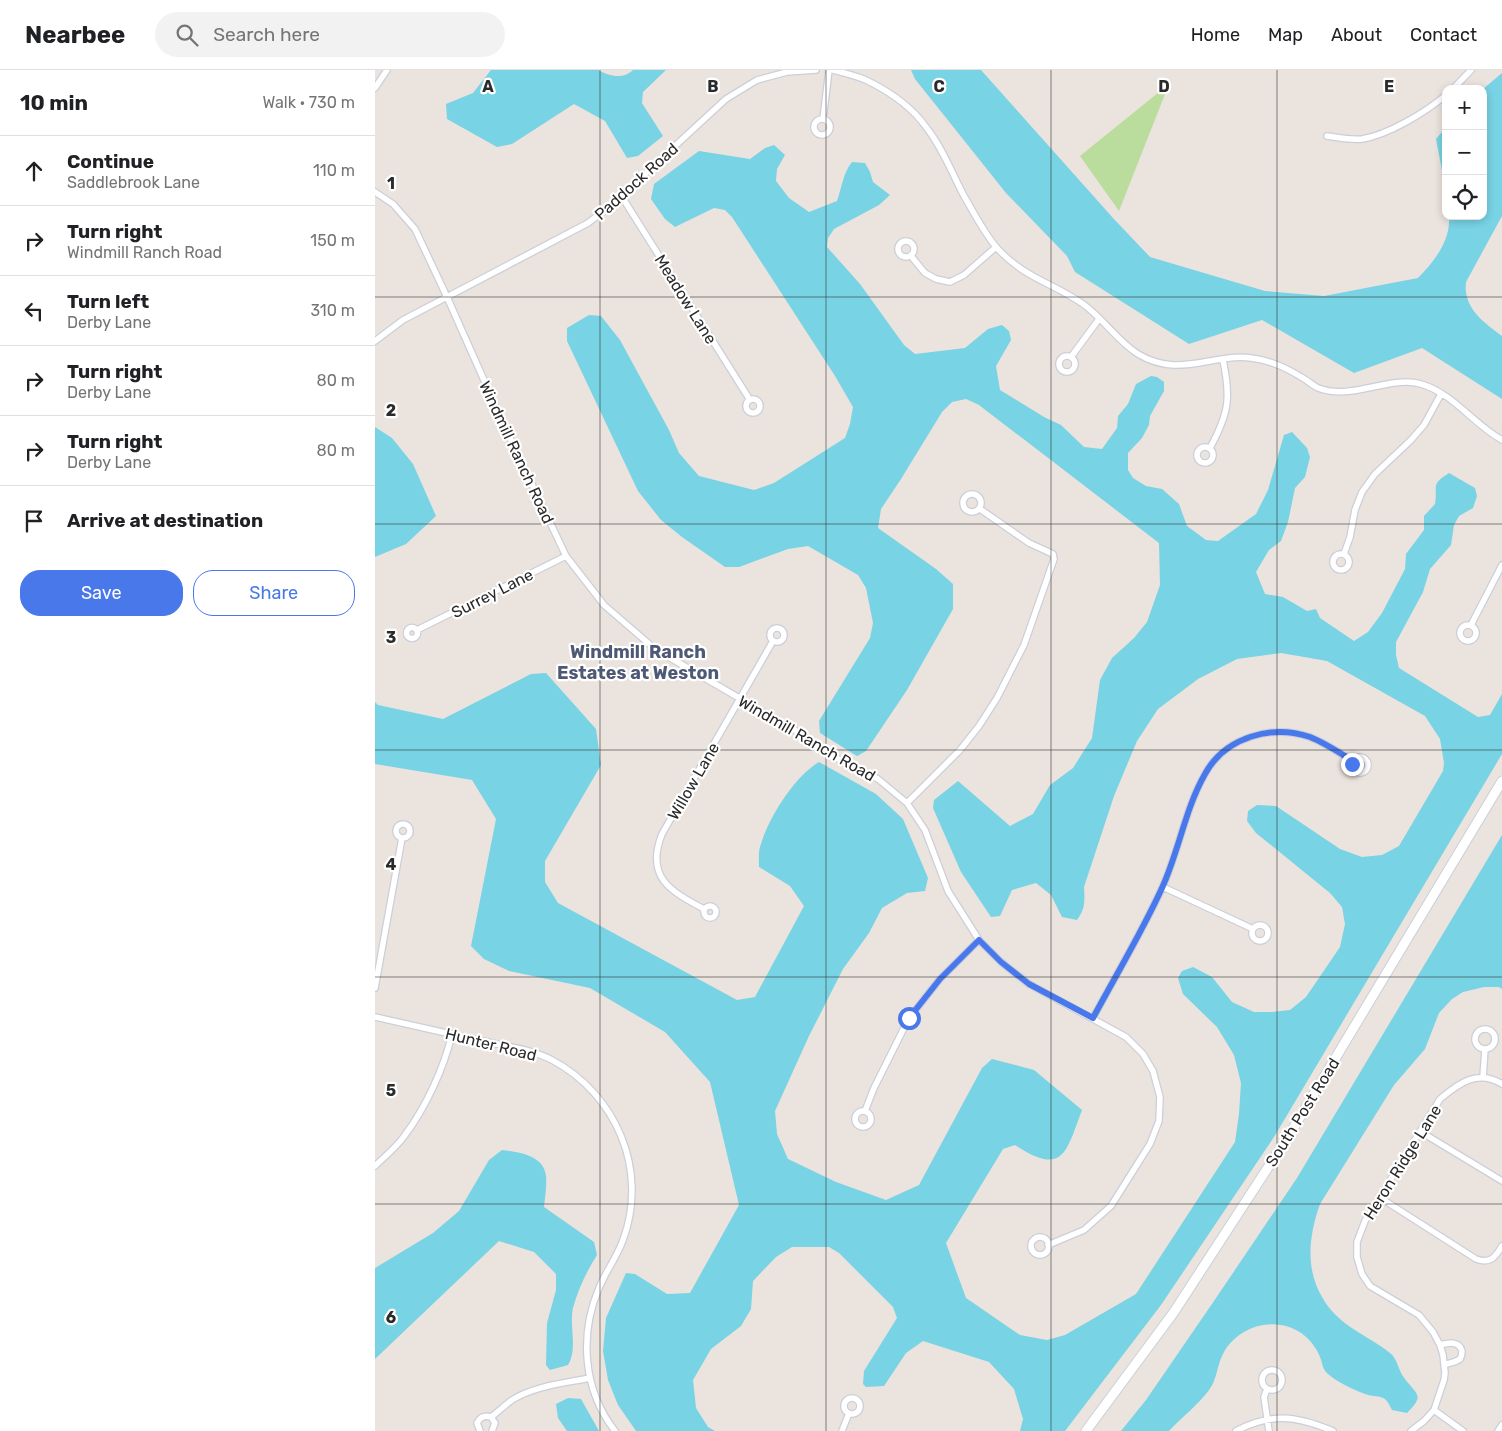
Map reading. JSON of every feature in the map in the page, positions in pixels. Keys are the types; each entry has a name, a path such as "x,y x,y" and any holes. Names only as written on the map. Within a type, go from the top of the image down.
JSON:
{"street":[{"path":"375,88 387,70"},
{"name":"Paddock Road","path":"375,341 403,320 589,223 622,197 649,169 726,99 757,80 787,72 816,70"},
{"path":"823,119 831,70 867,80 901,101 926,126 974,213 996,247 1017,268 1065,293 1085,306 1125,346 1141,356 1161,364 1189,366 1245,357 1263,359 1279,364 1318,388 1338,392 1366,390 1395,383 1420,384 1451,399 1491,434 1502,440"},
{"path":"1457,85 1471,70"},
{"path":"1327,136 1348,139 1364,138 1380,133 1417,116 1442,98"},
{"name":"Windmill Ranch Road","path":"375,192 393,204 415,229 508,434 566,556 604,605 655,648 801,734 841,761 878,779 907,803 925,830 948,891 979,940 1001,962 1029,984 1126,1037 1143,1054 1153,1072 1159,1097 1159,1121 1150,1144 1111,1206 1084,1230 1048,1245"},
{"name":"Meadow Lane","path":"622,197 750,400"},
{"path":"911,256 925,273 936,279 950,282 964,275 996,247"},
{"path":"1071,357 1099,319"},
{"path":"1210,448 1222,425 1228,407 1228,383 1223,360"},
{"path":"1344,554 1350,537 1355,510 1362,492 1375,474 1424,425 1441,394"},
{"path":"907,803 960,750 979,726 997,698 1024,645 1054,559 1053,554 1022,539 979,508"},
{"name":"Surrey Lane","path":"417,630 566,556"},
{"path":"1471,624 1502,565"},
{"name":"Willow Lane","path":"704,909 678,895 668,886 660,875 656,848 662,834 773,641"},
{"path":"1093,1018 1163,886 1205,774 1217,757 1251,735 1267,732 1287,732 1311,738 1353,761"},
{"name":"South Post Road","path":"1086,1431 1174,1312 1291,1132 1502,782"},
{"path":"375,988 402,838"},
{"path":"1163,886 1253,929"},
{"path":"865,1110 909,1018 940,979 979,940"},
{"name":"Hunter Road","path":"375,1017 523,1049 550,1059 577,1075 607,1108 623,1138 631,1170 632,1203 623,1240 590,1311 585,1349 590,1378 598,1401 608,1422 615,1431"},
{"path":"375,1166 405,1136 432,1091 448,1053 452,1034"},
{"path":"1485,1049 1483,1077 1494,1079 1502,1084"},
{"name":"Heron Ridge Lane","path":"1411,1431 1434,1410 1441,1390 1445,1373 1440,1345 1419,1315 1369,1286 1362,1274 1357,1257 1357,1242 1365,1220 1440,1099 1459,1084 1483,1077"},
{"path":"1421,1132 1502,1180"},
{"path":"1379,1197 1476,1259 1489,1261 1495,1258 1502,1246"},
{"path":"1440,1345 1451,1343 1457,1344 1461,1348 1462,1354 1457,1361 1444,1365"},
{"path":"480,1431 477,1426 479,1420 484,1416 491,1417 512,1400 522,1395 534,1390 590,1378"},
{"path":"1267,1388 1264,1397 1269,1431"},
{"path":"1434,1410 1463,1431"},
{"path":"842,1431 849,1413"},
{"path":"491,1417 495,1423 492,1431"},
{"path":"1236,1431 1249,1424 1279,1417 1313,1423 1333,1431"},
{"path":"1498,1431 1502,1424"}],"green space":[{"path":"1169,84 1119,211 1080,156"}],"water":[{"path":"491,70 598,70 620,76 633,70 666,70 643,92 642,103 663,136 638,156 627,158 605,121 574,104 512,144 497,147 447,119 446,104 473,93"},
{"path":"911,70 981,70 1150,257 1265,291 1324,296 1418,278 1440,250 1447,234 1449,220 1487,220 1487,86 1502,73 1502,216 1466,282 1466,291 1471,307 1481,320 1502,336 1502,399 1422,348 1354,373 1262,320 1189,344 1075,272 1067,256 1006,193 915,79"},
{"path":"1442,132 1442,170 1436,139"},
{"path":"774,145 785,155 777,169 776,181 789,198 809,212 837,201 845,175 852,162 865,163 873,182 890,195 879,205 834,229 828,238 827,247 860,284 904,345 915,354 965,348 988,329 1002,325 1009,331 1011,340 996,366 1000,390 1044,417 1061,425 1084,447 1102,449 1117,428 1118,416 1128,404 1136,384 1151,376 1157,377 1164,382 1164,391 1150,416 1149,425 1142,438 1128,453 1128,470 1133,478 1146,486 1162,489 1179,504 1187,526 1206,540 1218,541 1256,514 1268,490 1284,435 1292,432 1307,448 1310,457 1305,477 1295,488 1288,522 1281,541 1269,550 1256,572 1265,594 1283,597 1307,611 1316,609 1320,618 1354,641 1368,632 1382,613 1405,569 1406,554 1424,530 1424,516 1435,504 1436,486 1439,480 1449,473 1475,488 1477,496 1473,508 1459,516 1454,525 1451,545 1430,569 1423,592 1396,642 1396,655 1399,668 1478,717 1490,715 1502,694 1502,754 1274,1137 1161,1305 1065,1431 1020,1431 1023,1419 1014,1389 989,1362 923,1341 906,1353 884,1386 866,1387 863,1384 864,1371 897,1318 893,1307 839,1253 829,1247 792,1247 776,1257 753,1281 751,1309 741,1326 711,1349 693,1380 696,1408 708,1427 715,1431 636,1431 618,1405 608,1380 603,1351 606,1318 626,1273 635,1274 667,1294 690,1293 739,1205 710,1082 665,1032 590,988 509,971 484,959 471,946 496,819 472,780 375,764 375,702 378,705 443,719 531,674 546,673 596,729 601,765 545,861 545,882 558,903 737,1000 755,997 804,906 790,886 759,867 759,850 765,833 784,798 801,777 819,762 876,794 903,819 928,878 925,891 907,893 882,908 869,933 843,969 809,1036 775,1111 777,1134 788,1159 836,1182 886,1200 919,1185 982,1068 992,1059 1034,1070 1082,1110 1067,1148 1054,1159 1044,1159 1015,1145 1003,1149 946,1243 966,1298 1020,1335 1047,1340 1065,1335 1136,1294 1235,1142 1241,1083 1234,1055 1217,1027 1183,994 1178,978 1182,971 1193,967 1212,977 1232,1002 1254,1012 1290,1010 1306,997 1340,947 1345,924 1342,907 1330,893 1256,833 1247,821 1248,811 1257,805 1276,806 1340,849 1362,857 1382,855 1399,846 1443,771 1444,763 1440,739 1425,716 1327,661 1281,653 1237,659 1198,679 1158,709 1137,741 1114,796 1084,887 1084,905 1077,920 1062,917 1051,895 1036,883 1012,890 1000,916 991,917 961,872 933,808 934,800 958,781 1010,826 1033,814 1050,785 1073,768 1092,738 1100,680 1112,658 1134,638 1147,622 1160,585 1159,543 979,405 966,399 952,402 942,412 881,509 878,528 936,569 953,584 953,609 907,690 866,751 857,756 820,733 819,721 870,638 873,623 866,588 858,575 808,546 788,549 739,567 725,567 682,537 661,520 638,491 567,341 567,328 589,315 601,316 620,340 669,430 679,453 699,476 754,490 774,483 845,438 853,407 732,217 725,210 714,208 675,227 665,219 651,199 654,184 699,151 750,159 765,148"},
{"path":"375,427 392,438 413,464 436,516 406,544 375,557"},
{"path":"1502,835 1502,989 1499,987 1484,987 1463,992 1452,999 1439,1013 1425,1049 1394,1085 1320,1204 1311,1239 1313,1275 1322,1297 1344,1322 1393,1356 1403,1376 1416,1392 1417,1399 1413,1407 1407,1413 1392,1410 1384,1398 1365,1394 1346,1386 1326,1372 1317,1351 1305,1336 1283,1325 1271,1324 1248,1330 1230,1344 1221,1358 1214,1382 1209,1390 1169,1431 1121,1431 1146,1400 1297,1178"},
{"path":"502,1150 529,1156 541,1163 546,1176 544,1207 594,1242 597,1255 583,1280 573,1308 573,1345 568,1365 550,1370 546,1365 547,1323 556,1290 556,1274 534,1252 499,1241 375,1359 375,1268 433,1233 459,1211 489,1160"},
{"path":"568,1398 581,1399 599,1431 567,1431 558,1418 556,1404"}],"district":[{"name":"Windmill Ranch Estates at Weston","path":"638,662"}],"route":[{"path":"909,1018 940,979 979,940 1001,962 1029,984 1093,1018 1163,886 1195,796 1205,774 1217,757 1251,735 1267,732 1287,732 1311,738 1353,761 1352,764"}]}
